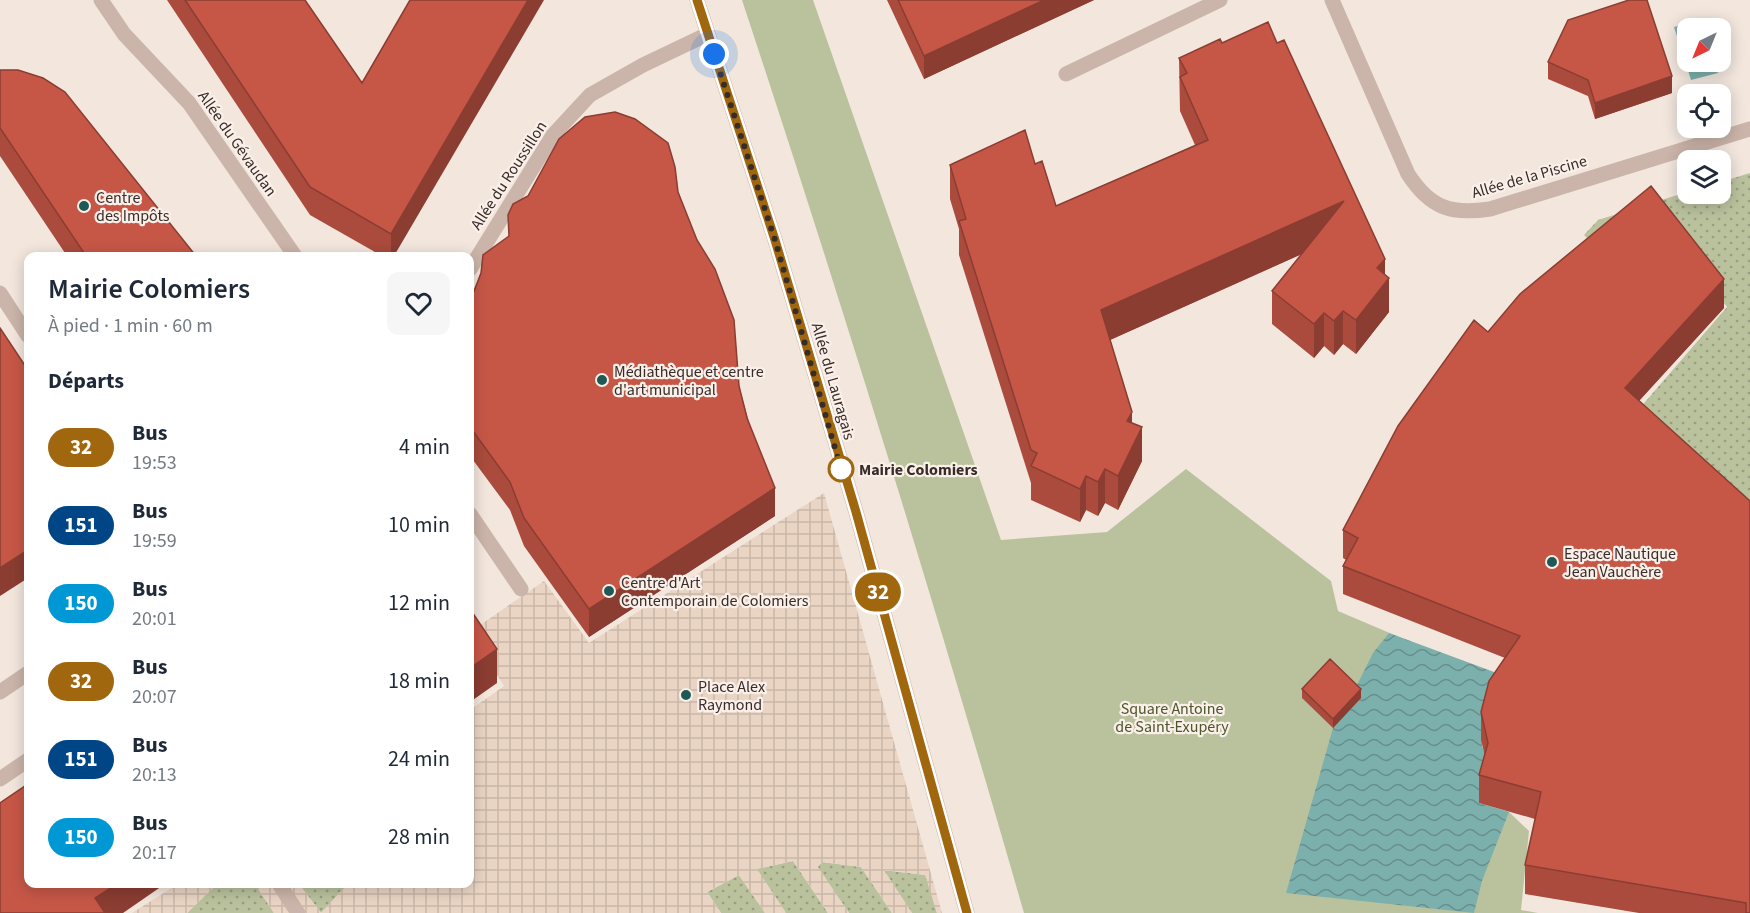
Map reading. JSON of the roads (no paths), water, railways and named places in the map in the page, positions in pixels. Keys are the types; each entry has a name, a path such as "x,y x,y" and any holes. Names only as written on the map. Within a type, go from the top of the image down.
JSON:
{"street":[{"name":"Allée du Gévaudan","path":"101,0 124,34 189,103 292,252"},
{"name":"Allée du Lauragais","path":"697,0 775,240 856,512 967,913"},
{"path":"1066,74 1220,0"},
{"name":"Allée de la Piscine","path":"1332,0 1408,174 1427,197 1454,212 1490,209 1750,129"},
{"name":"Allée du Roussillon","path":"474,263 553,135 590,95 643,65 708,34"},
{"path":"0,294 24,330"},
{"path":"474,520 521,589"},
{"path":"0,692 24,676"},
{"path":"0,779 24,763"},
{"path":"282,888 298,913"}],"water":[{"path":"1688,72 1718,73 1691,80"},
{"path":"1389,633 1521,682 1482,728 1482,746 1490,766 1479,803 1509,812 1482,881 1474,913 1286,893 1333,728 1361,698 1354,691 1373,653"}],"place":[{"name":"Centre des Impôts","path":"84,206"},
{"name":"Médiathèque et centre d'art municipal","path":"602,380"},
{"name":"Mairie Colomiers","path":"841,469"},
{"name":"Espace Nautique Jean Vauchère","path":"1552,562"},
{"name":"Centre d'Art Contemporain de Colomiers","path":"609,591"},
{"name":"Place Alex Raymond","path":"686,695"}],"park label":[{"name":"Square Antoine de Saint-Exupéry","path":"1172,717"}]}
